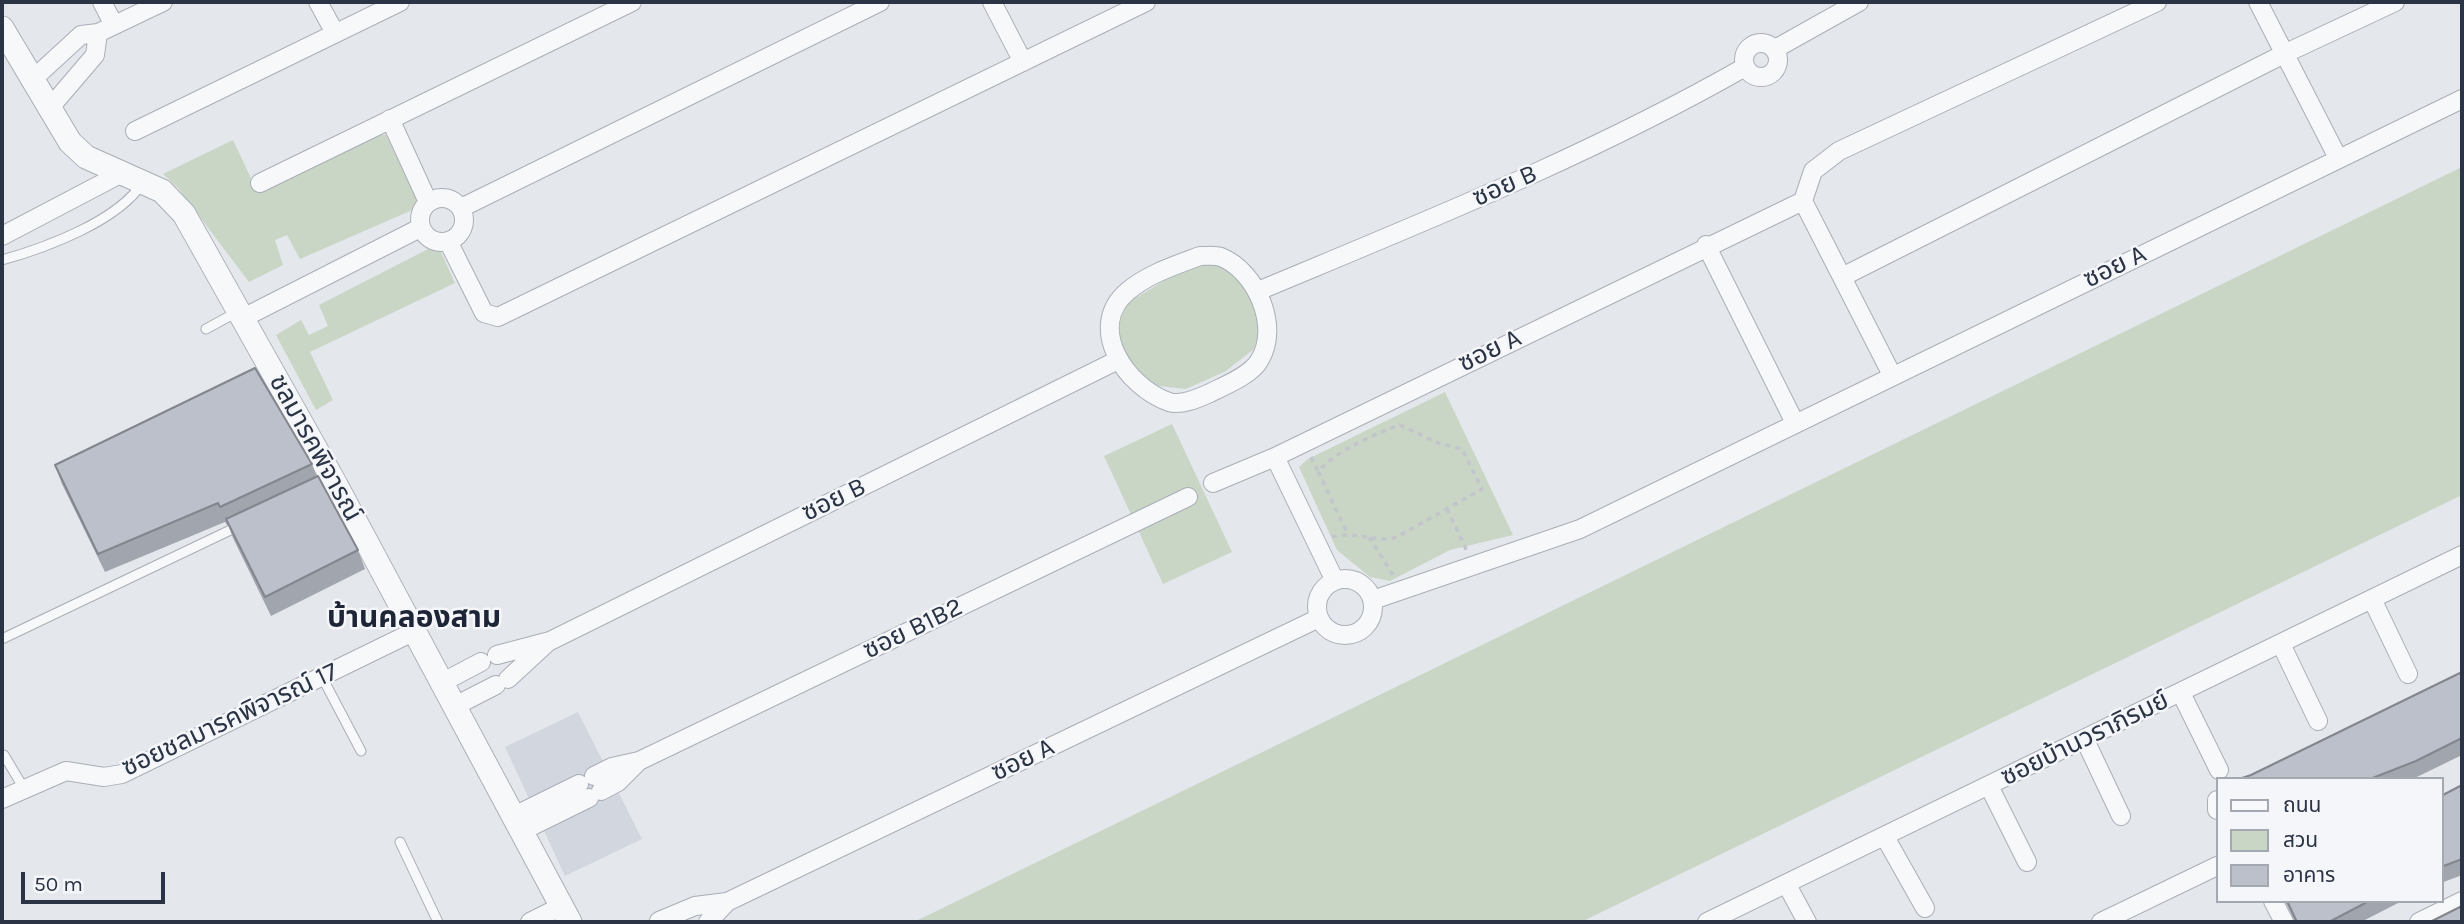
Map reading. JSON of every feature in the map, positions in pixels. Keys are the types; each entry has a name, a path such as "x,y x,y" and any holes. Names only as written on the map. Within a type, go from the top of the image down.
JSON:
{"street":[{"path":"48,110 96,55 106,29 102,2"},
{"path":"31,81 70,42 81,35 106,29 163,2"},
{"path":"318,2 335,33"},
{"path":"135,131 400,2"},
{"path":"260,183 632,2"},
{"path":"461,208 880,2"},
{"path":"992,2 1023,62"},
{"path":"448,241 484,313 498,317 1146,2"},
{"name":"ซอย B","path":"1258,291 1502,189 1631,129 1745,67 1746,51 1755,44 1766,43 1775,49 1859,2"},
{"path":"1892,375 1803,201 1813,172 1839,151 2157,2"},
{"path":"2258,2 2338,159"},
{"path":"1842,277 2284,54 2395,2"},
{"name":"ชลมารคพิจารณ์","path":"2,28 69,142 86,157 134,176 162,191 184,215 241,315 328,486 415,631 566,914"},
{"path":"1745,67 1759,78 1770,75 1779,60 1775,49"},
{"name":"ซอย A","path":"1373,600 1473,563 1580,529 2462,99"},
{"path":"390,119 428,202"},
{"path":"2,236 134,176"},
{"path":"442,197 461,208 464,222 462,229 448,241 430,240 420,228 420,214 428,202 442,197"},
{"name":"ซอย A","path":"1213,483 1275,457 1706,245 1803,201"},
{"path":"241,315 420,228"},
{"path":"1706,245 1795,423"},
{"path":"1200,256 1219,256 1242,270 1258,291 1266,315 1265,339 1259,362 1222,388 1174,404 1141,388 1118,360 1111,334 1113,308 1128,291 1154,275 1200,256"},
{"name":"ซอย B","path":"443,682 489,659 550,641 1118,360"},
{"path":"1275,457 1335,581"},
{"name":"ซอย B1B2","path":"518,824 591,787 612,767 639,761 1188,496"},
{"name":"ซอยบ้านวราภิรมย์","path":"1707,922 2462,555"},
{"path":"1345,579 1362,584 1373,600 1371,618 1359,632 1341,635 1325,626 1320,618 1317,610 1321,592 1335,581 1345,579"},
{"path":"2372,599 2408,674"},
{"name":"ซอย A","path":"659,921 695,905 727,902 1320,618"},
{"name":"ซอยชลมารคพิจารณ์ 17","path":"2,799 23,787 66,771 104,778 122,774 415,631"},
{"name":"ซอย B","path":"455,706 502,682 550,641"},
{"path":"2281,644 2318,721"},
{"path":"2180,693 2219,770"},
{"path":"2085,740 2121,816"},
{"path":"1989,786 2027,862"},
{"path":"1885,837 1925,908"},
{"path":"2101,922 2216,866"},
{"path":"1787,885 1807,922"},
{"path":"2419,922 2462,901"},
{"name":"ซอย A","path":"708,922 727,902"},
{"path":"2274,903 2284,922"},
{"path":"530,922 566,914"}],"lane":[{"path":"2,260 39,249 97,220 135,195 134,176"},
{"path":"206,329 241,315"},
{"path":"2,639 246,523"},
{"path":"322,677 361,751"},
{"path":"4,755 23,787"},
{"path":"400,842 438,922"}],"path":[{"path":"1316,541 1347,533 1368,535 1386,541 1482,489 1462,449 1438,443 1400,425 1376,433 1332,457 1318,471 1347,533"},
{"path":"1447,509 1473,563"},
{"path":"1368,535 1402,589"}],"shaded area":[{"path":"578,712 642,839 565,876 505,747"}],"green space":[{"path":"375,134 386,135 418,202 410,211 300,259 287,235 275,240 283,265 249,282 178,188 163,174 233,140 258,193"},
{"path":"2462,167 2462,495 1581,922 914,922"},
{"path":"430,248 440,250 455,283 310,352 333,400 316,410 276,335 301,320 309,335 328,326 319,305"},
{"path":"1211,263 1231,271 1249,294 1262,324 1254,349 1226,371 1186,389 1159,386 1144,380 1117,343 1119,308 1177,273"},
{"path":"1445,392 1513,535 1450,550 1390,581 1370,577 1337,550 1299,467 1308,459"},
{"path":"1172,424 1232,552 1163,584 1104,456"}],"building":[{"path":"255,368 312,464 220,507 218,503 98,554 55,465"},
{"path":"318,476 358,550 265,597 226,519"},
{"path":"2462,672 2462,738 2416,761 2375,777 2245,777"},
{"path":"2462,785 2462,859 2443,866 2443,795"},
{"path":"2288,903 2365,903 2329,922 2297,922"},
{"path":"2462,906 2462,922 2430,922"}],"district":[{"name":"บ้านคลองสาม","path":"414,618"}]}
